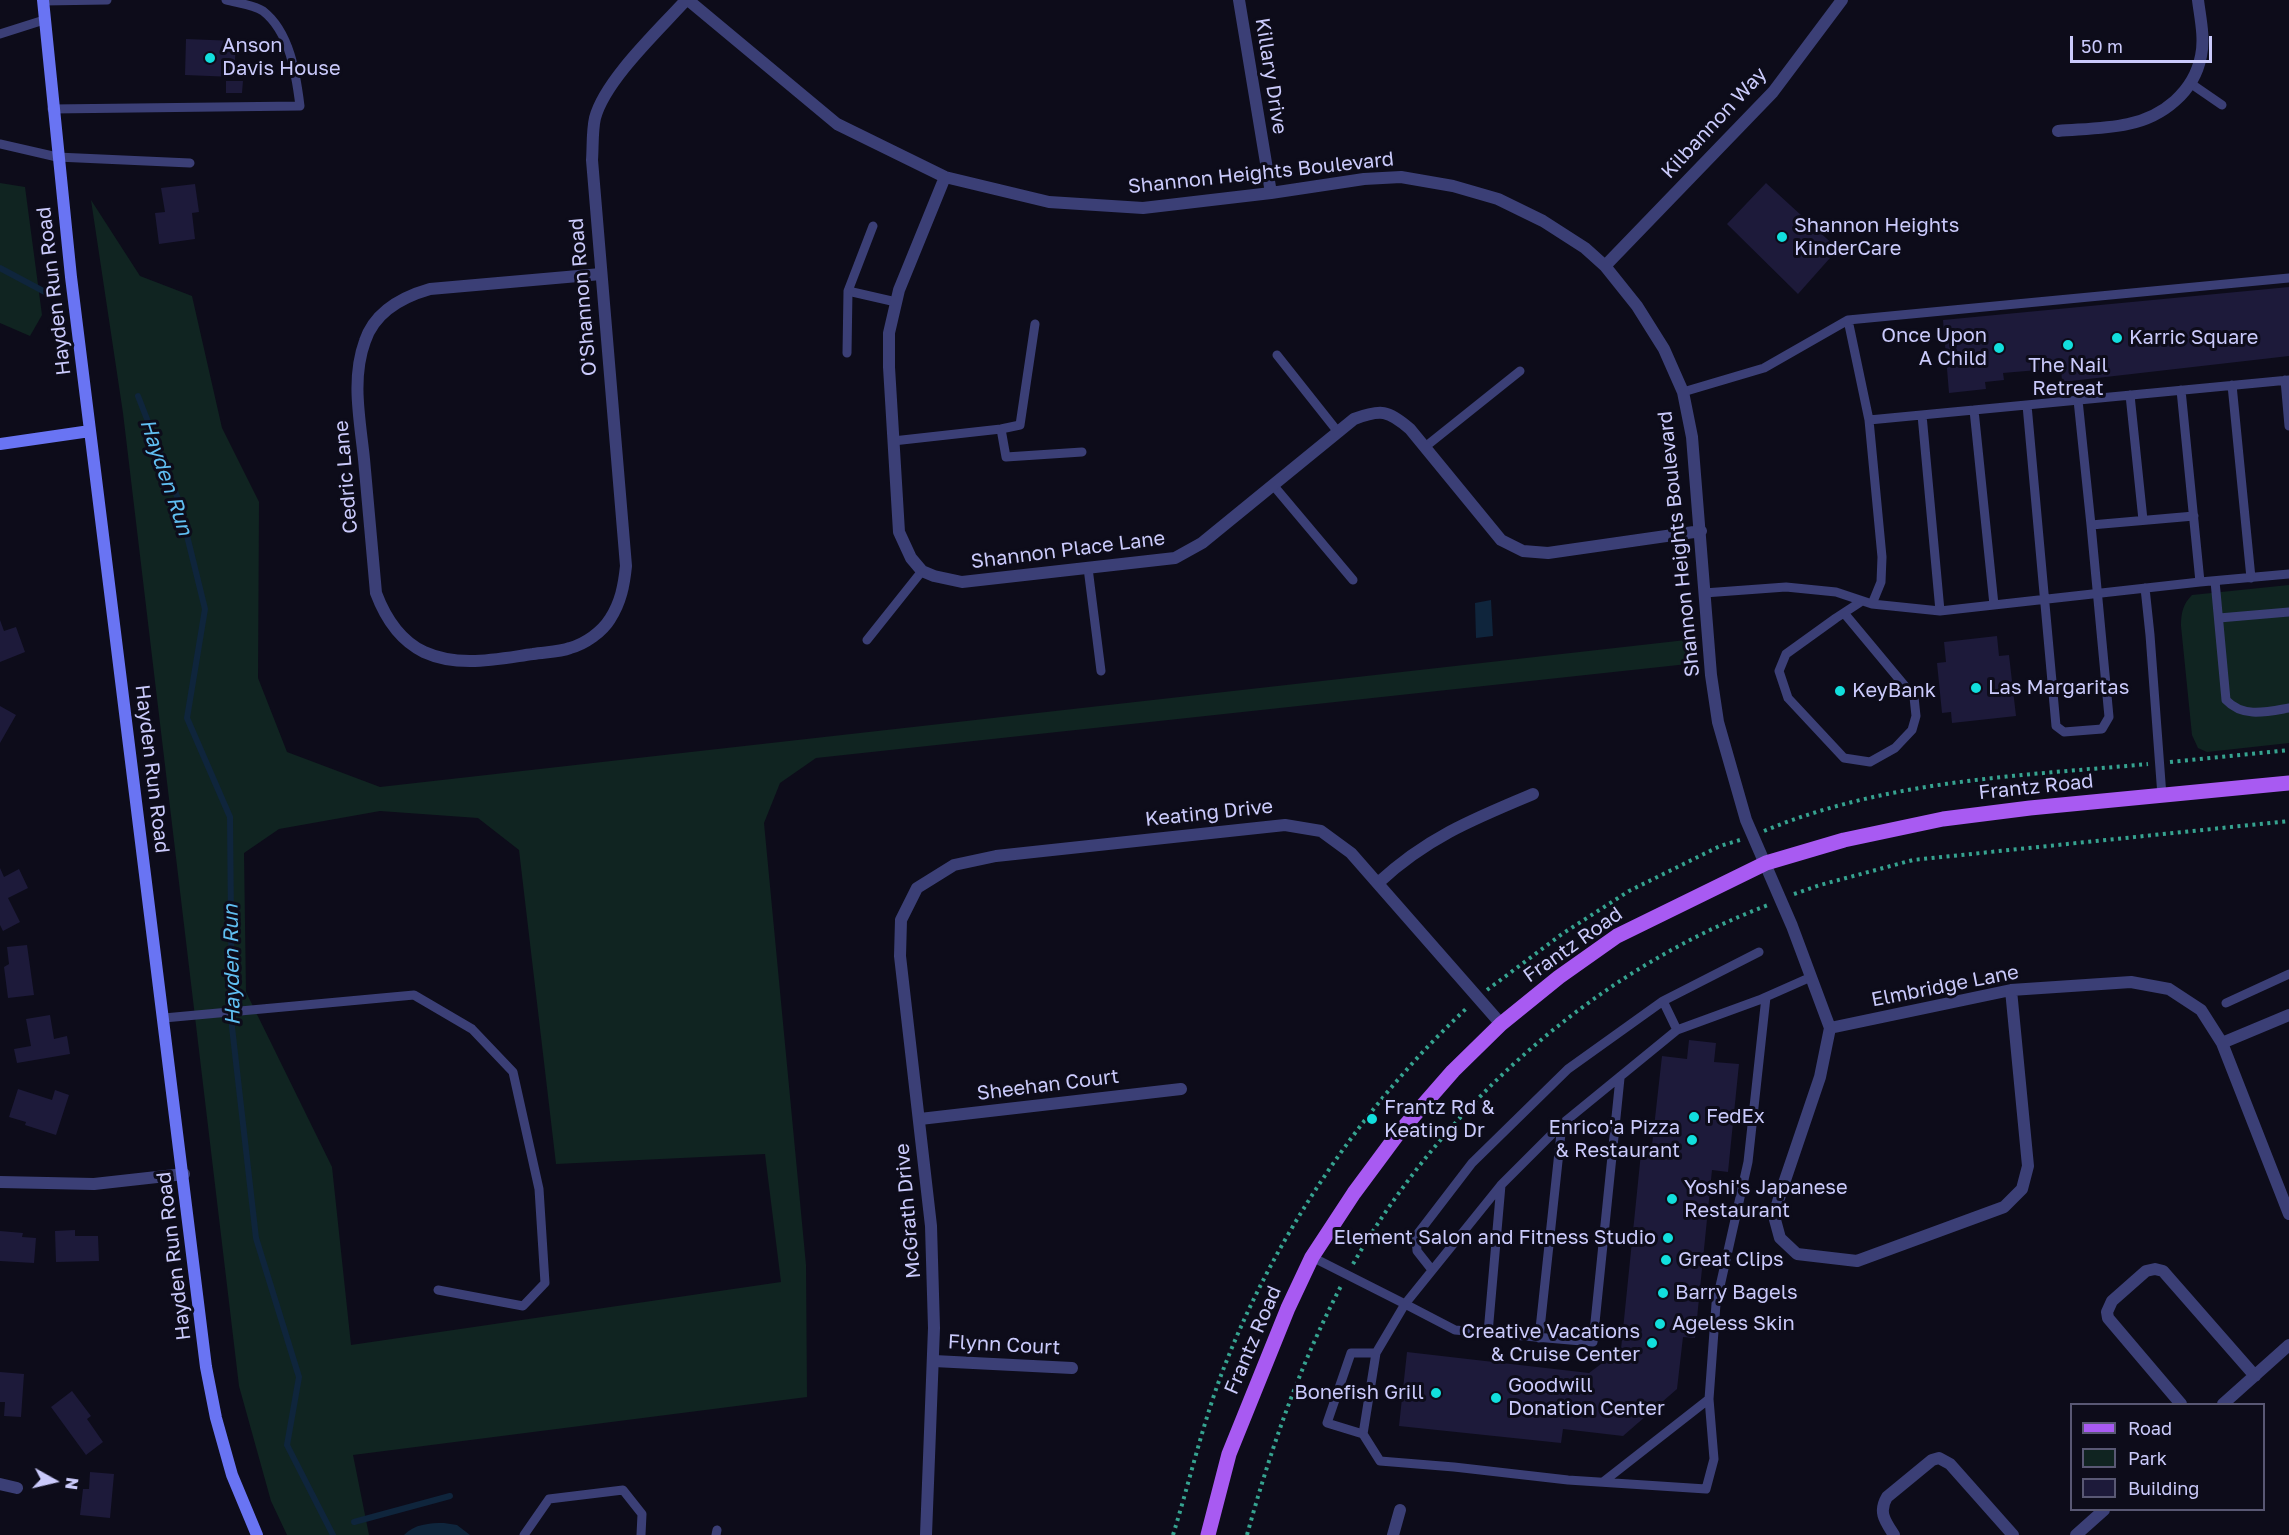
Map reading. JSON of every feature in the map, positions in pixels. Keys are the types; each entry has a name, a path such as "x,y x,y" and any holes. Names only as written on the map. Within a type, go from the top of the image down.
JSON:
{"main road":[{"name":"Hayden Run Road","path":"43,1 57,157 206,1366 216,1418 232,1475 257,1535"},
{"path":"0,444 90,431"},
{"name":"Frantz Road","path":"1208,1535 1233,1444 1288,1308 1312,1257 1354,1193 1396,1135 1453,1071 1501,1024 1559,977 1617,936 1766,863 1844,840 1943,819 2030,808 2289,783"}],"street":[{"name":"Shannon Heights Boulevard","path":"687,0 837,124 945,177 1049,202 1143,208 1401,177 1453,186 1498,198 1543,221 1585,248 1605,266 1637,306 1664,348 1683,392 1692,437 1711,675 1718,722 1746,820 1766,863"},
{"name":"O'Shannon Road","path":"610,620 622,595 626,566 592,160 595,120 612,83 687,0"},
{"name":"Killary Drive","path":"1239,0 1271,193"},
{"name":"Kilbannon Way","path":"1605,266 1773,92 1842,0"},
{"path":"2058,130 2128,124 2168,108 2185,93 2202,55 2198,0"},
{"path":"922,571 911,558 899,532 889,345 896,302 945,177"},
{"name":"Cedric Lane","path":"601,274 430,290 410,295 393,304 365,338 357,379 376,592 394,628 409,642 425,652 449,659 472,662 570,648 592,638 610,620"},
{"name":"Shannon Place Lane","path":"922,571 962,582 1175,558 1202,543 1354,419 1374,412 1394,415 1410,429 1501,540 1523,551 1548,553 1701,531"},
{"path":"1378,883 1400,863 1434,839 1479,816 1533,794"},
{"name":"Keating Drive","path":"917,888 954,865 996,856 1285,825 1321,831 1351,853 1501,1024"},
{"path":"1766,863 1830,1028 1820,1077 1774,1216 1780,1238 1797,1254 1857,1261 2004,1207 2022,1189 2028,1166 2011,990"},
{"name":"McGrath Drive","path":"917,888 901,920 900,956 931,1226 934,1361 926,1535"},
{"name":"Elmbridge Lane","path":"1830,1028 2011,990 2131,982 2169,988 2201,1010 2222,1042 2289,1214"},
{"path":"2222,1042 2289,1015"},
{"name":"Sheehan Court","path":"920,1119 1181,1089"},
{"path":"0,1182 94,1184 184,1174"},
{"path":"2180,1403 2108,1318 2107,1312 2112,1301 2146,1271 2155,1269 2163,1271 2255,1376"},
{"path":"2224,1403 2289,1345"},
{"name":"Flynn Court","path":"934,1361 1072,1368"},
{"path":"1894,1535 1882,1513 1887,1497 1932,1460 1939,1458 1950,1464 2013,1535"},
{"path":"0,1484 17,1488"},
{"path":"1393,1535 1400,1510"},
{"path":"2076,1535 2102,1511"}],"lane":[{"path":"43,1 106,0"},
{"path":"52,109 300,106 296,70 282,35 262,10 226,0"},
{"path":"0,34 44,20"},
{"path":"2190,83 2222,105"},
{"path":"0,144 57,157 190,163"},
{"path":"847,353 848,291 873,226"},
{"path":"1683,392 1764,368 1848,320 2289,278"},
{"path":"848,291 896,302"},
{"path":"1844,613 1914,697 1916,716 1912,730 1895,748 1870,762 1844,758 1788,698 1779,671 1786,654 1844,613 1867,602 1881,582 1882,558 1869,420 1848,320"},
{"path":"893,441 1020,425 1035,324"},
{"path":"1277,355 1338,432"},
{"path":"1425,447 1520,371"},
{"path":"1869,420 2287,380 2289,426"},
{"path":"2232,385 2251,578"},
{"path":"2181,390 2200,582"},
{"path":"2130,395 2143,520"},
{"path":"2026,405 2046,599 2056,726 2064,732 2102,729 2109,717 2078,400"},
{"path":"1974,410 1994,605"},
{"path":"1922,415 1940,611"},
{"path":"1001,429 1006,457 1082,452"},
{"path":"1273,486 1353,580"},
{"path":"2091,525 2193,516"},
{"path":"1088,568 1101,671"},
{"path":"867,640 922,571"},
{"path":"1704,593 1786,587 1836,592 1867,602 1940,611 2289,574"},
{"path":"2216,581 2226,700 2234,709 2254,713 2289,708"},
{"path":"2145,588 2162,796"},
{"path":"2219,618 2289,612"},
{"path":"1432,1270 1417,1251 1416,1236 1472,1163 1568,1069 1663,1002 1759,952"},
{"path":"2226,1002 2289,974"},
{"path":"1363,1434 1376,1353 1404,1304 1501,1185 1562,1124 1677,1030 1766,997 1811,977"},
{"path":"164,1018 414,995 472,1029 513,1072 539,1189 545,1284 523,1306 438,1290"},
{"path":"1376,1353 1351,1353 1327,1423 1363,1434 1380,1461 1603,1482 1706,1489 1714,1459 1709,1399 1716,1304 1748,1162 1766,997"},
{"path":"1663,1002 1677,1030"},
{"path":"1312,1257 1455,1330 1593,1342 1620,1078"},
{"path":"1539,1338 1562,1124"},
{"path":"1488,1333 1501,1185"},
{"path":"1603,1482 1709,1399"},
{"path":"524,1535 549,1499 623,1490 642,1514 641,1535"}],"path":[{"path":"1173,1535 1225,1366 1274,1258 1332,1164 1406,1072 1478,998 1562,934 1629,891 1720,846 1785,822 1889,793 1964,780 2289,750"}],"green space":[{"path":"0,183 25,187 42,315 30,336 0,323"},
{"path":"91,200 140,276 192,296 222,428 259,502 258,678 287,752 380,787 1695,639 1697,663 816,758 780,783 764,823 806,1265 807,1397 353,1455 369,1535 287,1535 271,1501 239,1386 123,413","holes":["380,811 478,818 519,850 556,1164 765,1154 781,1282 351,1345 332,1167 246,992 244,853 279,829"]},
{"path":"2289,585 2289,743 2207,752 2198,748 2192,735 2181,626 2186,602 2192,595"}],"water":[{"path":"1491,600 1493,636 1476,638 1475,603"},
{"path":"444,1523 457,1525 470,1535 404,1535 422,1525"}],"building":[{"name":"Anson Davis House","path":"186,39 236,41 234,77 185,75"},
{"path":"226,81 243,81 242,93 226,93"},
{"name":"Shannon Heights KinderCare","path":"1766,183 1838,249 1798,294 1727,224"},
{"path":"195,184 199,212 192,213 195,239 159,244 155,213 165,212 161,188"},
{"name":"Karric Square","path":"2289,287 2289,356 2062,382 2061,368 2003,373 2004,380 1985,382 1986,389 1949,393 1943,320"},
{"path":"0,620 4,631 16,627 25,652 0,662"},
{"name":"Las Margaritas","path":"1997,636 1999,656 2009,655 2016,716 1952,723 1951,712 1942,713 1937,663 1946,662 1944,642"},
{"path":"0,706 16,715 0,743"},
{"path":"0,868 4,877 19,869 28,888 8,898 20,922 3,931 0,925"},
{"path":"27,945 34,995 8,998 4,967 9,964 7,947"},
{"path":"50,1015 54,1039 67,1036 70,1054 17,1063 14,1049 31,1046 26,1019"},
{"path":"1689,1040 1716,1043 1714,1062 1739,1064 1728,1172 1712,1170 1695,1338 1683,1337 1677,1389 1623,1436 1563,1429 1561,1443 1399,1426 1407,1352 1589,1373 1621,1349 1641,1153 1651,1154 1662,1056 1687,1059"},
{"path":"18,1089 52,1100 55,1090 69,1095 56,1135 9,1117"},
{"path":"75,1230 75,1236 98,1236 99,1261 56,1262 55,1231"},
{"path":"0,1231 23,1233 22,1237 36,1238 34,1263 0,1261"},
{"path":"0,1372 24,1374 21,1417 4,1416 5,1402 0,1402"},
{"path":"72,1391 91,1416 87,1419 103,1442 86,1455 51,1407"},
{"path":"90,1472 114,1474 110,1518 80,1515 83,1489 89,1489"}],"waterway":[{"name":"Hayden Run","path":"0,268 45,292"},
{"name":"Hayden Run","path":"138,396 178,499 205,609 187,718 230,817 232,1027 256,1238 299,1377 287,1445 333,1535"},
{"path":"354,1522 450,1496"}],"place":[{"name":"Anson Davis House","path":"210,58"},
{"name":"Shannon Heights KinderCare","path":"1782,237"},
{"name":"Karric Square","path":"2117,338"},
{"name":"The Nail Retreat","path":"2068,345"},
{"name":"Once Upon A Child","path":"1999,348"},
{"name":"Las Margaritas","path":"1976,688"},
{"name":"KeyBank","path":"1840,691"},
{"name":"FedEx","path":"1694,1117"},
{"name":"Frantz Rd & Keating Dr","path":"1372,1119"},
{"name":"Enrico'a Pizza & Restaurant","path":"1692,1140"},
{"name":"Yoshi's Japanese Restaurant","path":"1672,1199"},
{"name":"Element Salon and Fitness Studio","path":"1668,1238"},
{"name":"Great Clips","path":"1666,1260"},
{"name":"Barry Bagels","path":"1663,1293"},
{"name":"Ageless Skin","path":"1660,1324"},
{"name":"Creative Vacations & Cruise Center","path":"1652,1343"},
{"name":"Bonefish Grill","path":"1436,1393"},
{"name":"Goodwill Donation Center","path":"1496,1398"}]}
